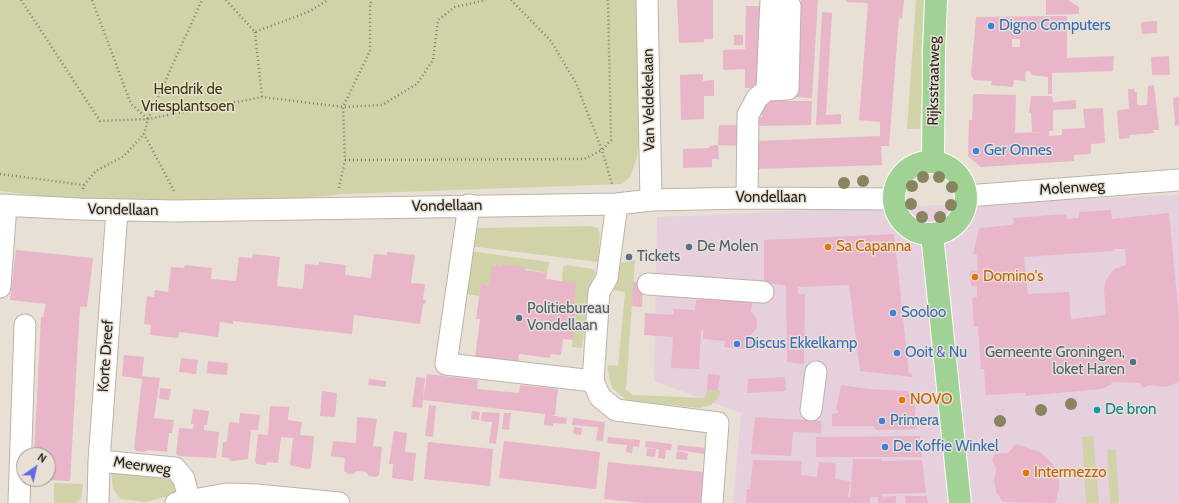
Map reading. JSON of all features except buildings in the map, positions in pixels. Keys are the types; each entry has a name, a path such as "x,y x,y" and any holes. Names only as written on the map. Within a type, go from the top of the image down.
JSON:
{"main road":[{"name":"Rijksstraatweg","path":"933,162 936,0"},
{"path":"933,162 943,164 959,177 964,186 966,196 962,214 957,222 945,230 932,234 910,228 902,220 896,210 894,199 896,187 901,176 910,168 921,163 933,162"},
{"path":"932,234 960,503"}],"street":[{"name":"Van Veldekelaan","path":"646,0 651,200"},
{"path":"747,198 748,115 757,98 767,90 788,89 790,6 772,2"},
{"name":"Molenweg","path":"966,196 1179,180"},
{"name":"Vondellaan","path":"3,205 80,209 175,211 469,205 617,204 651,200 747,198 894,199"},
{"path":"617,204 607,278 599,292 593,381 600,397 616,410 718,423 712,503"},
{"path":"0,287 3,205"},
{"path":"469,205 446,364 593,381"},
{"name":"Korte Dreef","path":"98,503 99,461 117,210"},
{"path":"648,284 763,292"},
{"path":"19,503 26,325"},
{"path":"811,410 816,372"},
{"name":"Meerweg","path":"99,461 175,468 184,479 182,502 227,494 257,494 339,503"}],"path":[{"path":"21,0 100,121 148,119 262,97 344,107 382,105 417,84 433,60 438,20 455,7 486,0"},
{"path":"92,0 130,104 148,119"},
{"path":"80,209 84,185 96,171 124,156 144,134 148,119 202,0"},
{"path":"226,0 255,32 262,97"},
{"path":"255,32 308,12 328,0"},
{"path":"334,208 345,160 344,107 370,51 370,5 372,0"},
{"path":"511,0 551,41 576,83 602,150 617,204"},
{"path":"345,160 584,159 602,150 611,140 608,0"},
{"path":"144,134 174,189 175,211"},
{"path":"0,174 84,185"}],"shaded area":[{"path":"1179,195 1179,503 733,503 741,413 654,381 657,217"}],"green space":[{"name":"Hendrik de Vriesplantsoen","path":"0,0 636,0 639,136 637,158 630,177 622,184 345,194 264,202 81,201 0,191"},
{"path":"916,0 925,0 921,55 923,73 920,129 907,129"},
{"path":"591,226 597,228 600,233 598,262 470,246 478,228"},
{"path":"469,251 549,262 547,273 502,264 489,286 481,285 479,296 461,293"},
{"path":"635,260 626,390 633,395 705,398 707,390 721,391 718,398 711,405 700,408 626,400 612,388 607,367 609,365 618,366 625,292 613,290 621,263"},
{"path":"567,265 593,269 596,273 589,286 582,348 572,347 576,310 573,310 562,281 563,267"},
{"path":"1093,436 1099,503 1086,503 1082,437"},
{"path":"1107,450 1116,450 1119,503 1110,503"},
{"path":"111,467 167,474 173,482 176,494 146,502 121,499 113,489"},
{"path":"56,483 83,484 81,499 76,503 54,503 54,487 56,487"}],"place":[{"name":"Digno Computers","path":"991,26"},
{"name":"Ger Onnes","path":"976,151"},
{"name":"De Molen","path":"689,247"},
{"name":"Sa Capanna","path":"828,247"},
{"name":"Tickets","path":"629,257"},
{"name":"Domino's","path":"975,277"},
{"name":"Sooloo","path":"893,313"},
{"name":"Politiebureau Vondellaan","path":"519,318"},
{"name":"Discus Ekkelkamp","path":"737,344"},
{"name":"Ooit & Nu","path":"897,353"},
{"name":"Gemeente Groningen, loket Haren","path":"1133,362"},
{"name":"NOVO","path":"902,400"},
{"name":"De bron","path":"1097,410"},
{"name":"Primera","path":"882,421"},
{"name":"De Koffie Winkel","path":"885,447"},
{"name":"Intermezzo","path":"1026,473"}]}
